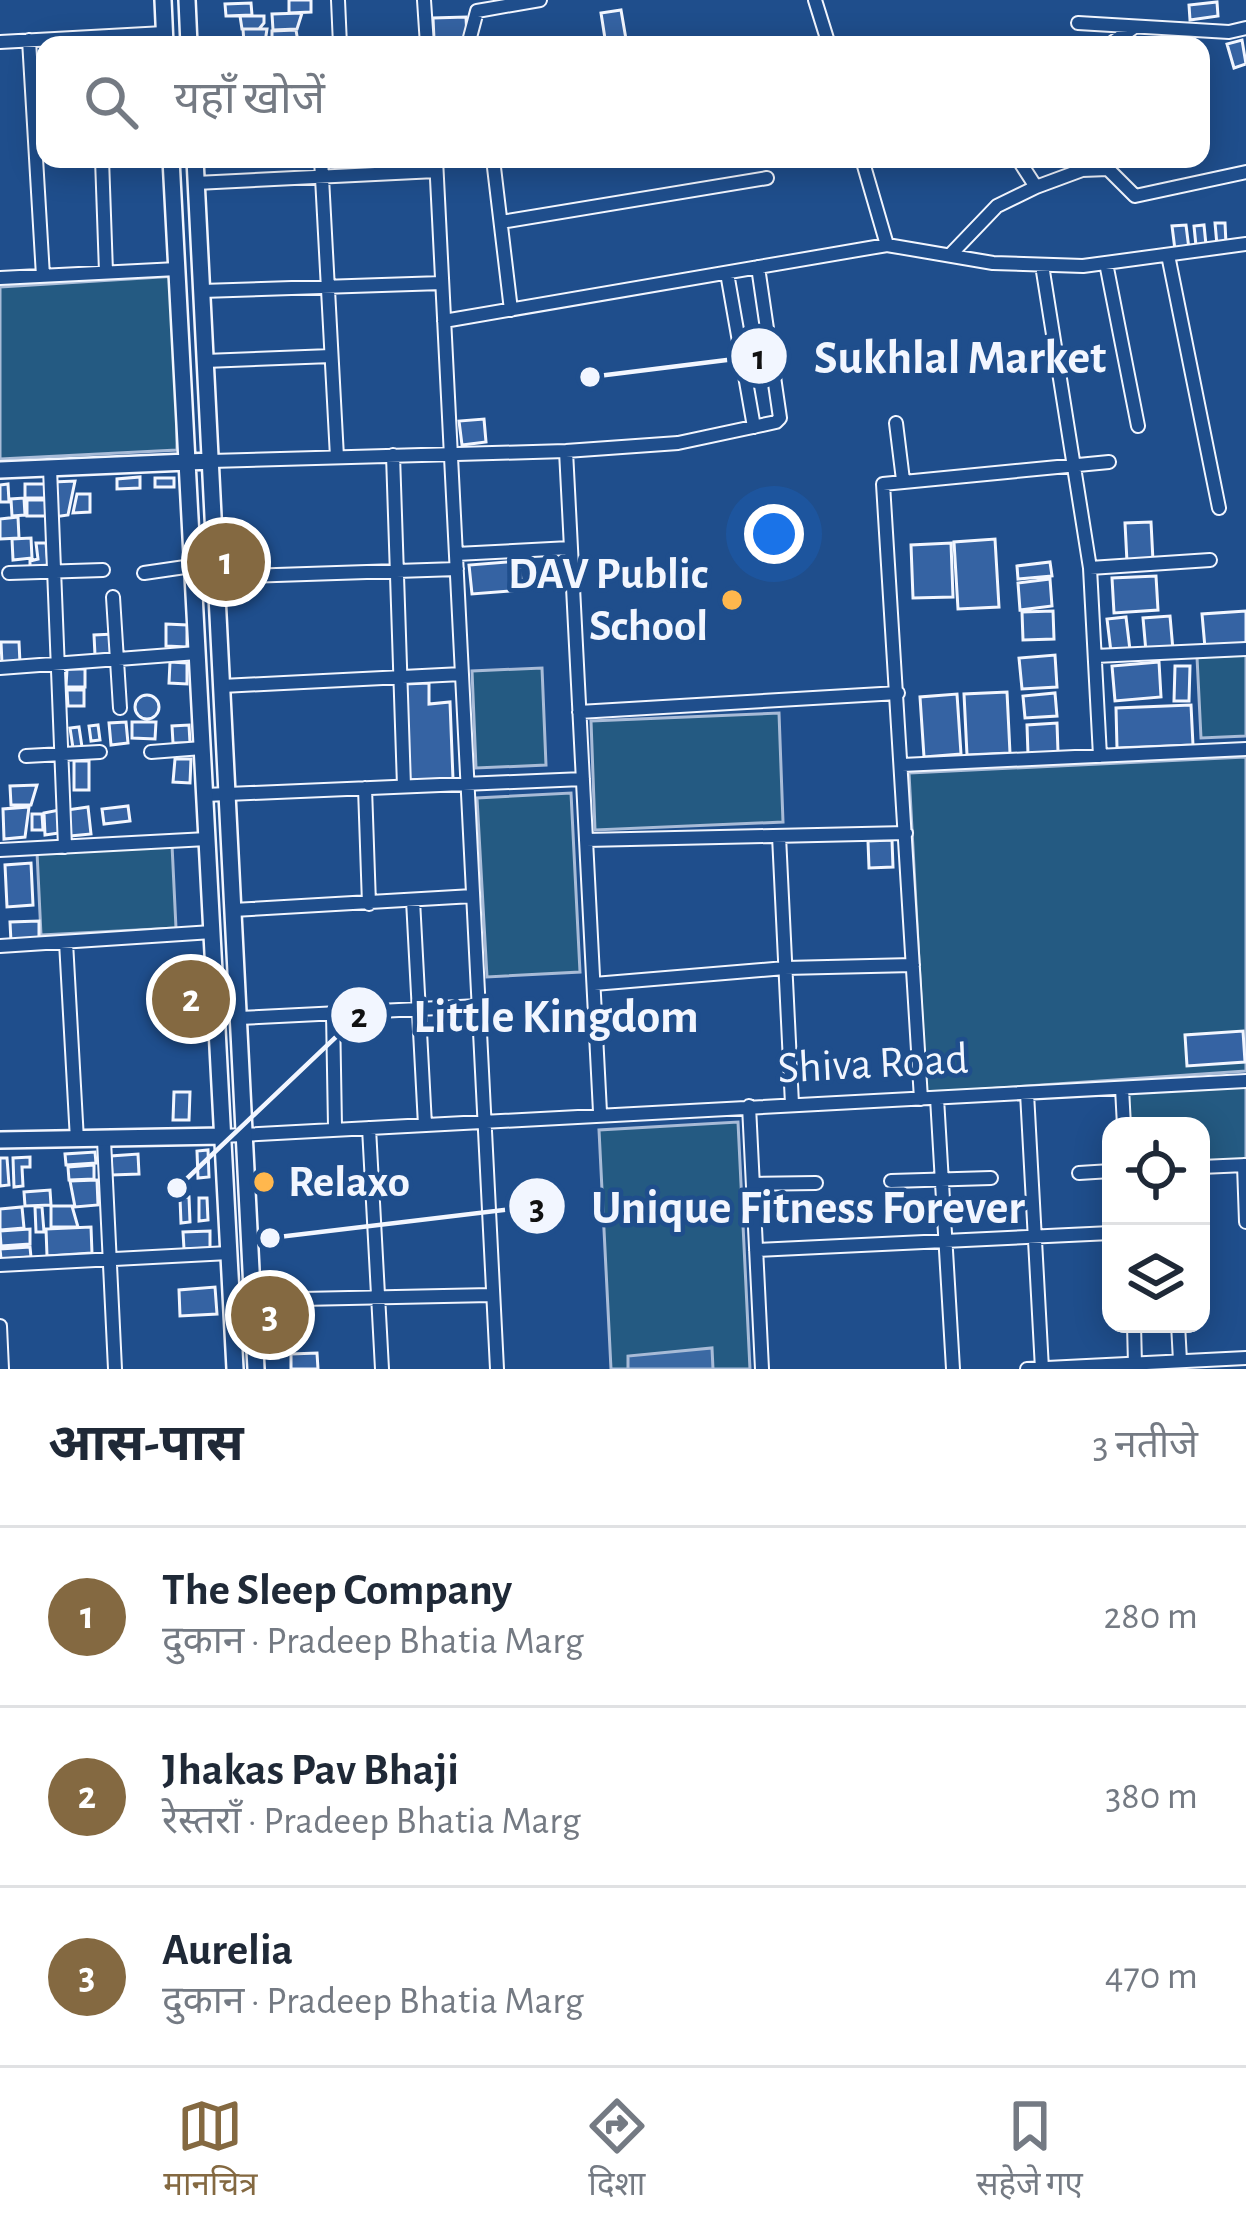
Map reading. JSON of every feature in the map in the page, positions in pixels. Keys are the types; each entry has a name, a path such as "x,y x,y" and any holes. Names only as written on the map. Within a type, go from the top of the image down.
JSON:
{"street":[{"path":"163,0 165,36"},
{"path":"187,0 189,36"},
{"path":"338,0 340,36"},
{"path":"424,0 426,36"},
{"path":"471,36 478,11 540,0"},
{"path":"815,0 826,36"},
{"path":"1078,23 1246,28"},
{"path":"1121,36 1134,27"},
{"path":"29,40 36,158"},
{"path":"0,42 36,40"},
{"path":"37,168 43,276"},
{"path":"102,168 106,272"},
{"path":"171,168 235,1369"},
{"path":"195,168 256,1369"},
{"path":"322,168 337,457"},
{"path":"196,183 405,168"},
{"path":"436,168 496,1369"},
{"path":"494,168 511,310"},
{"path":"865,168 887,244"},
{"path":"1024,168 1036,187"},
{"path":"951,254 997,206 1082,170 1108,169 1136,196 1246,172"},
{"path":"500,222 767,178"},
{"path":"444,321 887,244 1042,265 1106,263 1246,244"},
{"path":"1168,255 1219,508"},
{"path":"1106,263 1138,426"},
{"path":"1042,265 1090,568 1100,756"},
{"path":"0,470 566,452 678,443 754,428 780,418 758,267"},
{"path":"0,278 176,268"},
{"path":"727,273 754,428"},
{"path":"202,291 442,283"},
{"path":"205,361 331,356"},
{"path":"896,423 904,480"},
{"path":"566,452 600,1112"},
{"path":"393,455 404,787"},
{"path":"921,1099 883,484 1109,462"},
{"path":"50,468 65,847"},
{"path":"216,577 397,574 571,548"},
{"path":"1090,568 1210,560"},
{"path":"143,574 192,566"},
{"path":"9,573 103,569"},
{"path":"113,597 120,708"},
{"path":"1095,656 1246,650"},
{"path":"0,668 197,652"},
{"path":"222,686 462,674"},
{"path":"579,712 898,693"},
{"path":"151,752 202,748"},
{"path":"902,765 1246,749"},
{"path":"26,756 100,752"},
{"path":"205,796 583,778"},
{"path":"365,788 369,904"},
{"path":"586,841 906,833"},
{"path":"778,836 792,1104"},
{"path":"0,850 207,839"},
{"path":"233,910 473,896"},
{"path":"413,900 425,1125"},
{"path":"0,946 212,932"},
{"path":"66,942 77,1140"},
{"path":"593,984 785,968 913,965"},
{"path":"238,1018 478,1006"},
{"path":"333,1013 335,1126"},
{"name":"Shiva Road","path":"0,1140 485,1124 600,1112 1246,1082"},
{"path":"1122,1088 1124,1117"},
{"path":"1027,1093 1042,1369"},
{"path":"937,1098 953,1369"},
{"path":"749,1106 762,1369"},
{"path":"369,1128 382,1369"},
{"path":"104,1140 115,1369"},
{"path":"1210,1167 1245,1165 1246,1222"},
{"path":"1079,1173 1102,1172"},
{"path":"891,1181 992,1178"},
{"path":"753,1184 816,1183"},
{"path":"756,1250 1102,1233"},
{"path":"0,1264 229,1253"},
{"path":"252,1300 491,1295"},
{"path":"0,1326 2,1369"},
{"path":"1136,1333 1144,1366"},
{"path":"1178,1333 1180,1361"},
{"path":"1027,1369 1246,1358"}],"shaded area":[{"path":"177,276 177,450 0,459 0,287"},
{"path":"1246,655 1246,736 1201,738 1197,657"},
{"path":"542,668 546,765 476,768 472,671"},
{"path":"779,713 783,822 595,830 591,721"},
{"path":"1246,757 1246,1071 926,1093 909,773"},
{"path":"571,793 580,972 487,977 477,798"},
{"path":"172,845 176,928 41,935 37,852"},
{"path":"1246,1081 1246,1165 1210,1167 1210,1117 1124,1117 1122,1088"},
{"path":"738,1122 750,1369 611,1369 599,1130"},
{"path":"712,1348 713,1369 628,1369 628,1356"}],"building":[{"path":"289,0 311,0 311,12 289,13"},
{"path":"1217,2 1218,16 1190,20 1189,5"},
{"path":"251,3 252,15 226,16 225,4"},
{"path":"621,10 625,36 605,36 601,13"},
{"path":"302,13 297,29 273,30 272,14"},
{"path":"240,16 264,16 264,23 259,29 242,29"},
{"path":"466,17 467,36 434,36 433,18"},
{"path":"243,29 267,29 266,36 244,36"},
{"path":"296,30 297,36 272,36 272,31"},
{"path":"1242,40 1246,64 1234,68 1227,44"},
{"path":"1215,223 1225,223 1226,244 1217,245"},
{"path":"1186,225 1189,249 1175,250 1172,226"},
{"path":"1204,225 1206,245 1196,246 1194,226"},
{"path":"484,419 486,442 462,445 459,421"},
{"path":"140,477 140,488 117,489 117,479"},
{"path":"155,478 174,478 174,487 155,487"},
{"path":"75,481 68,515 54,517 53,482"},
{"path":"8,484 9,502 0,502 0,485"},
{"path":"25,484 46,484 46,498 25,498"},
{"path":"77,494 90,494 90,512 73,513"},
{"path":"24,498 25,515 12,516 11,499"},
{"path":"27,500 48,500 48,516 27,516"},
{"path":"18,517 19,538 0,539 0,519"},
{"path":"1151,522 1153,561 1127,562 1125,523"},
{"path":"31,538 32,558 13,560 12,539"},
{"path":"995,539 999,607 958,609 954,542"},
{"path":"36,543 46,543 48,566 30,568 30,561 38,559"},
{"path":"951,543 953,597 913,598 911,545"},
{"path":"519,561 522,590 472,594 469,565"},
{"path":"1050,562 1052,576 1018,579 1017,566"},
{"path":"1156,576 1158,610 1114,613 1112,578"},
{"path":"1050,579 1052,606 1020,610 1018,583"},
{"path":"1053,611 1054,639 1023,640 1022,612"},
{"path":"1246,611 1246,645 1205,648 1202,614"},
{"path":"1170,616 1173,650 1146,652 1143,618"},
{"path":"1126,617 1130,650 1111,652 1107,619"},
{"path":"166,624 187,625 187,647 166,646"},
{"path":"114,634 115,653 95,655 94,635"},
{"path":"1,642 19,642 20,663 2,664"},
{"path":"1055,655 1057,687 1022,689 1019,658"},
{"path":"170,662 187,663 187,684 169,683"},
{"path":"1159,662 1161,697 1115,701 1112,666"},
{"path":"1175,666 1190,666 1189,701 1174,701"},
{"path":"67,669 85,669 85,687 66,687"},
{"path":"429,683 429,704 450,702 453,779 409,780 404,684"},
{"path":"67,690 84,690 84,706 68,706"},
{"path":"1007,692 1010,753 967,755 964,694"},
{"path":"1055,693 1057,716 1025,718 1023,696"},
{"path":"957,694 961,754 924,757 920,697"},
{"path":"147,695 159,707 147,719 135,707"},
{"path":"1191,705 1193,745 1117,748 1116,708"},
{"path":"126,722 128,743 111,745 109,723"},
{"path":"132,722 156,722 155,739 132,738"},
{"path":"1057,723 1058,752 1028,754 1027,725"},
{"path":"98,725 100,740 91,741 89,726"},
{"path":"189,725 190,743 173,743 172,726"},
{"path":"79,727 82,747 73,748 70,728"},
{"path":"175,759 191,759 190,783 173,782"},
{"path":"74,761 89,761 89,790 74,790"},
{"path":"37,785 31,805 11,805 10,786"},
{"path":"128,806 130,821 104,824 102,809"},
{"path":"29,807 25,837 4,839 3,809"},
{"path":"88,807 91,834 70,836 67,810"},
{"path":"59,810 59,833 45,835 44,813"},
{"path":"32,814 42,814 43,830 32,830"},
{"path":"892,840 893,867 869,868 868,841"},
{"path":"31,863 33,905 7,907 5,865"},
{"path":"39,921 39,940 11,942 10,922"},
{"path":"1243,1031 1245,1062 1187,1066 1185,1035"},
{"path":"174,1092 190,1092 189,1120 173,1120"},
{"path":"208,1150 209,1177 198,1178 197,1151"},
{"path":"95,1152 96,1163 66,1165 65,1154"},
{"path":"138,1154 139,1174 112,1175 111,1156"},
{"path":"30,1157 30,1167 22,1167 23,1186 14,1187 13,1158"},
{"path":"0,1158 7,1158 9,1185 0,1186"},
{"path":"94,1165 94,1179 69,1180 68,1167"},
{"path":"97,1180 98,1205 75,1207 70,1181"},
{"path":"50,1190 51,1205 25,1206 24,1192"},
{"path":"189,1197 190,1222 181,1223 180,1198"},
{"path":"199,1198 207,1198 208,1220 199,1221"},
{"path":"51,1206 72,1206 78,1227 51,1227"},
{"path":"22,1207 24,1228 0,1230 0,1209"},
{"path":"35,1207 42,1207 44,1232 36,1232"},
{"path":"91,1227 92,1253 47,1256 46,1229"},
{"path":"30,1229 30,1244 1,1246 0,1231"},
{"path":"210,1231 210,1248 184,1249 183,1232"},
{"path":"30,1247 31,1257 1,1259 0,1249"},
{"path":"215,1287 217,1314 180,1316 179,1290"},
{"path":"268,1332 277,1332 278,1358 269,1358"},
{"path":"317,1353 318,1369 291,1369 291,1354"}],"place":[{"name":"Sukhlal Market","path":"590,377"},
{"name":"The Sleep Company","path":"226,562"},
{"name":"DAV Public School","path":"732,600"},
{"name":"Jhakas Pav Bhaji","path":"191,999"},
{"name":"Relaxo","path":"264,1182"},
{"name":"Little Kingdom","path":"177,1188"},
{"name":"Unique Fitness Forever","path":"270,1238"},
{"name":"Aurelia","path":"270,1315"}]}
